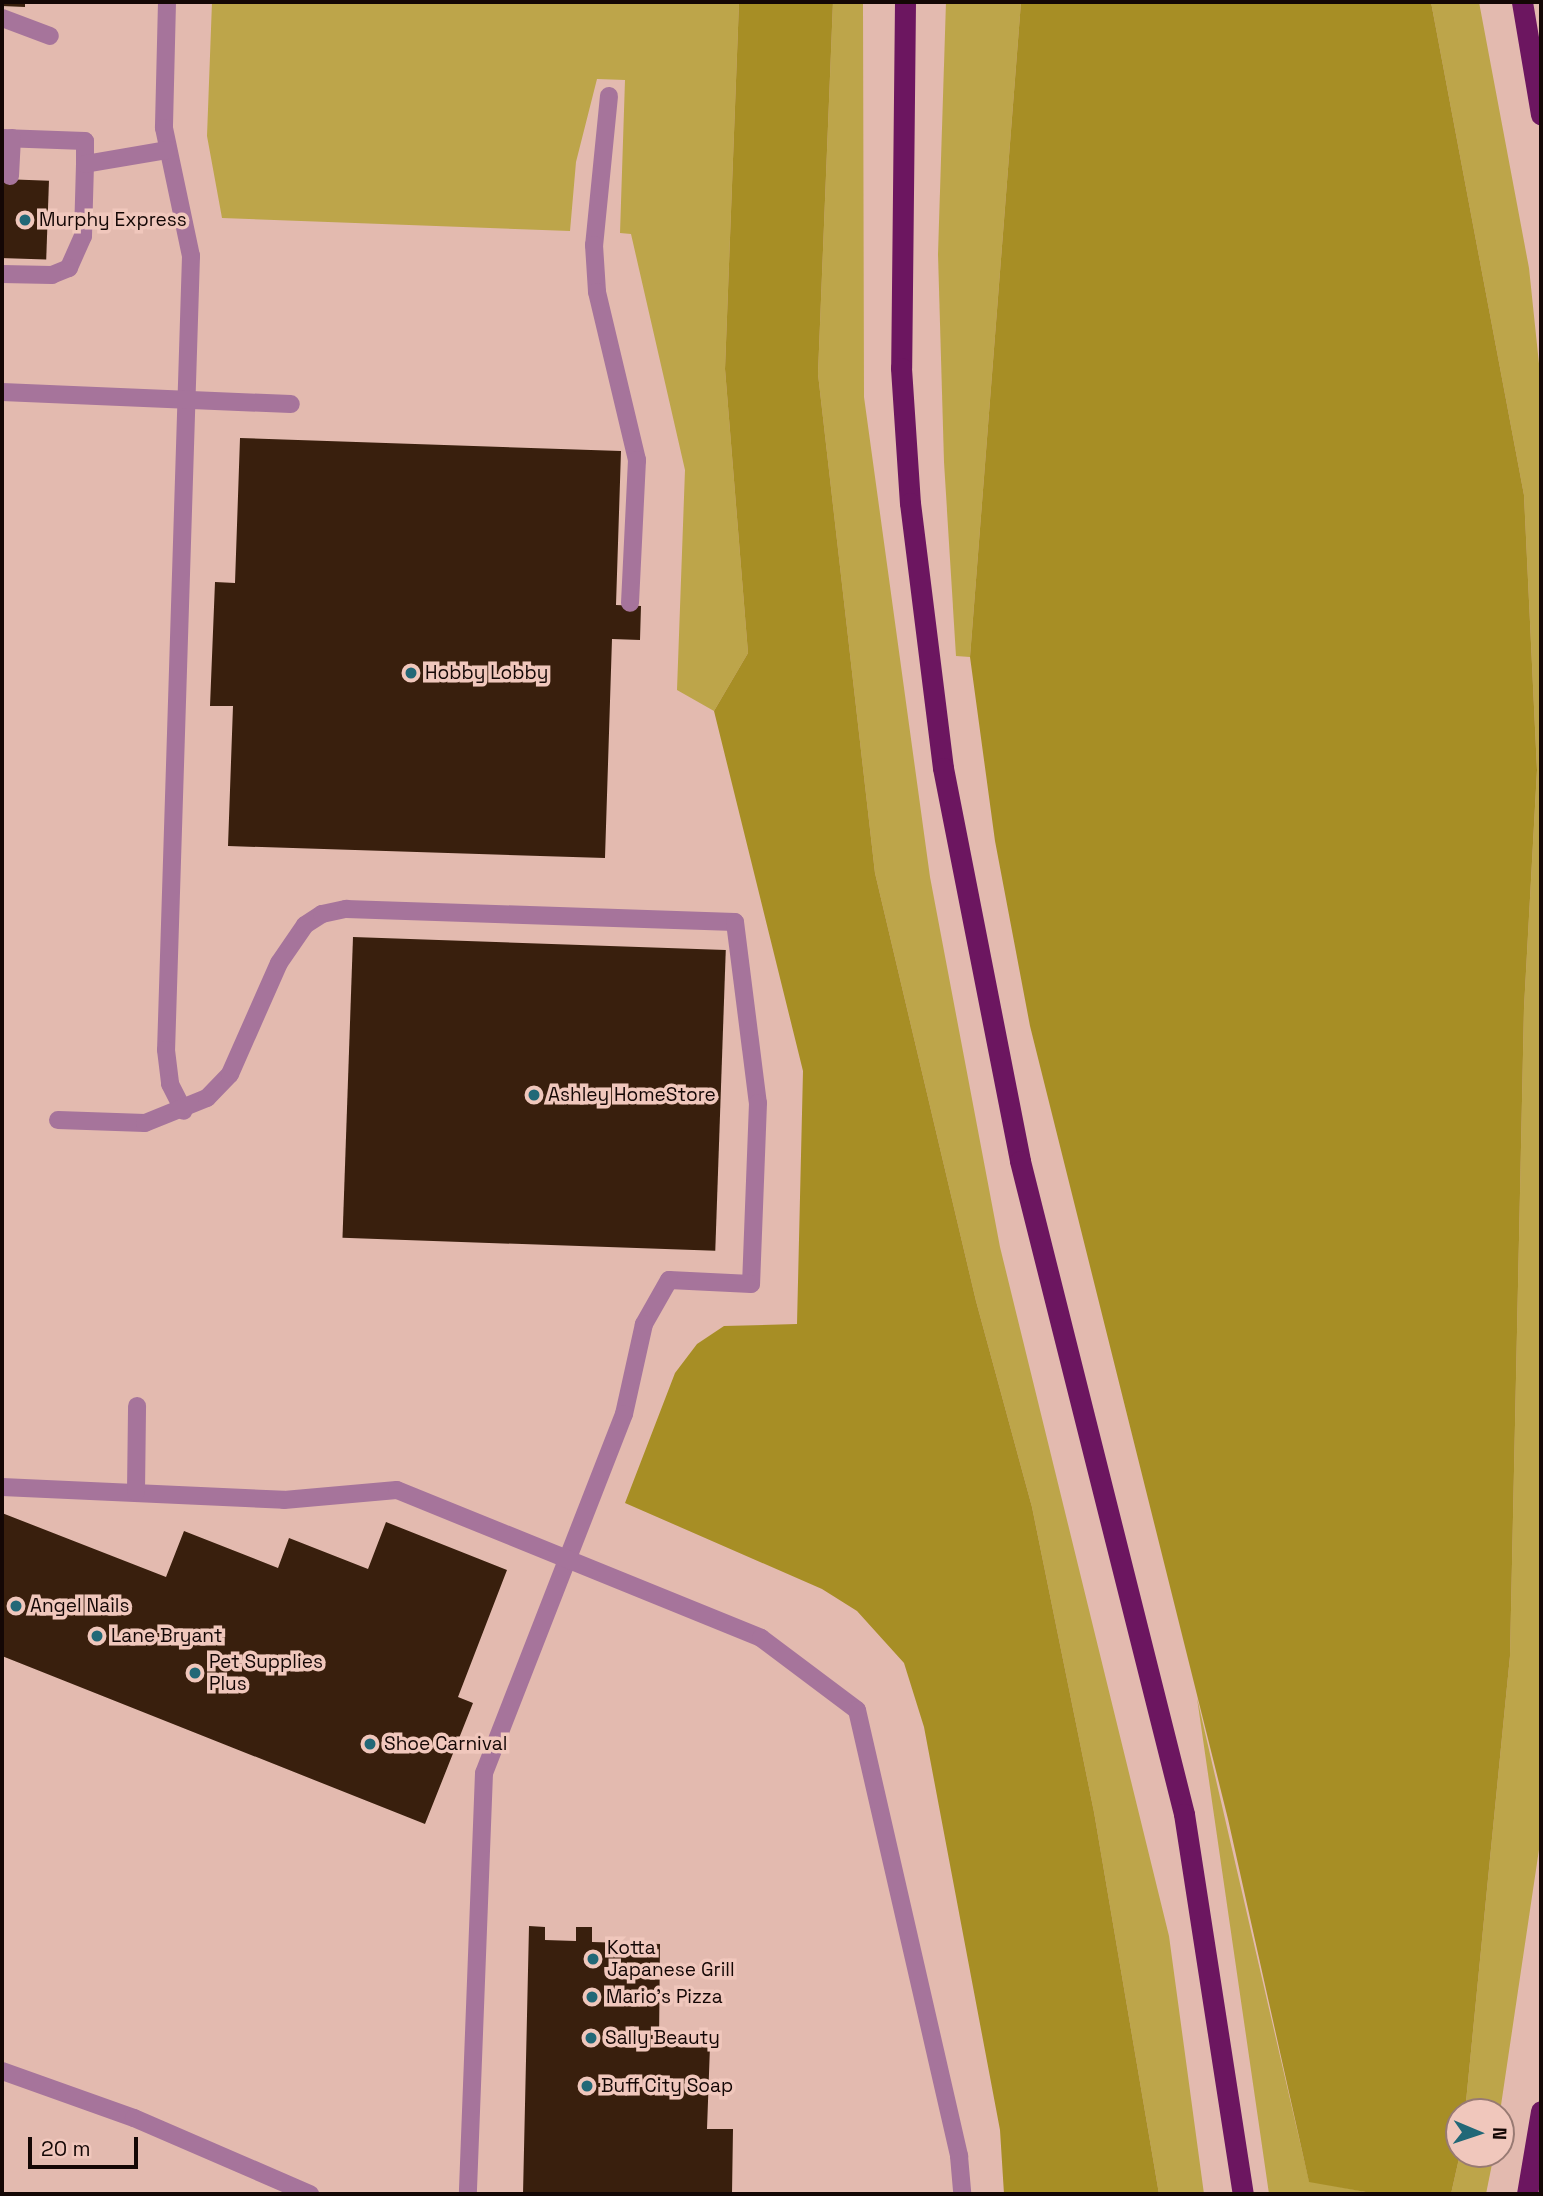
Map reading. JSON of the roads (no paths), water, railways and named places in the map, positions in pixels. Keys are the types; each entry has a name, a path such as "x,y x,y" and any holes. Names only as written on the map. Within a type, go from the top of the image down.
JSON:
{"highway":[{"path":"905,2 901,368 910,503 943,768 1020,1161 1184,1814 1242,2194"},
{"path":"1522,2 1541,114"},
{"path":"1527,2194 1541,2111"}],"lane":[{"path":"167,2 168,150 191,256 191,401 166,1051 170,1084 184,1111"},
{"path":"2,18 50,36"},
{"path":"609,96 594,245 597,292 637,460 630,603"},
{"path":"5,270 52,275 69,268 83,236 85,141 7,138 10,176"},
{"path":"85,164 168,150"},
{"path":"2,392 291,404"},
{"path":"58,1120 145,1123 184,1111 230,1074 279,962 305,925 322,914 346,909 735,922 758,1103 751,1284 669,1280 643,1324 624,1414 484,1773 468,2194"},
{"path":"136,1492 137,1406"},
{"path":"2,1487 284,1500 397,1490 761,1638 858,1710 959,2156 962,2194"},
{"path":"2,2071 134,2118 310,2194"}],"place":[{"name":"Murphy Express","path":"25,220"},
{"name":"Hobby Lobby","path":"411,673"},
{"name":"Ashley HomeStore","path":"534,1095"},
{"name":"Angel Nails","path":"16,1606"},
{"name":"Lane Bryant","path":"97,1636"},
{"name":"Pet Supplies Plus","path":"195,1673"},
{"name":"Shoe Carnival","path":"370,1744"},
{"name":"Kotta Japanese Grill","path":"593,1959"},
{"name":"Mario's Pizza","path":"592,1997"},
{"name":"Sally Beauty","path":"591,2038"},
{"name":"Buff City Soap","path":"587,2086"}]}
